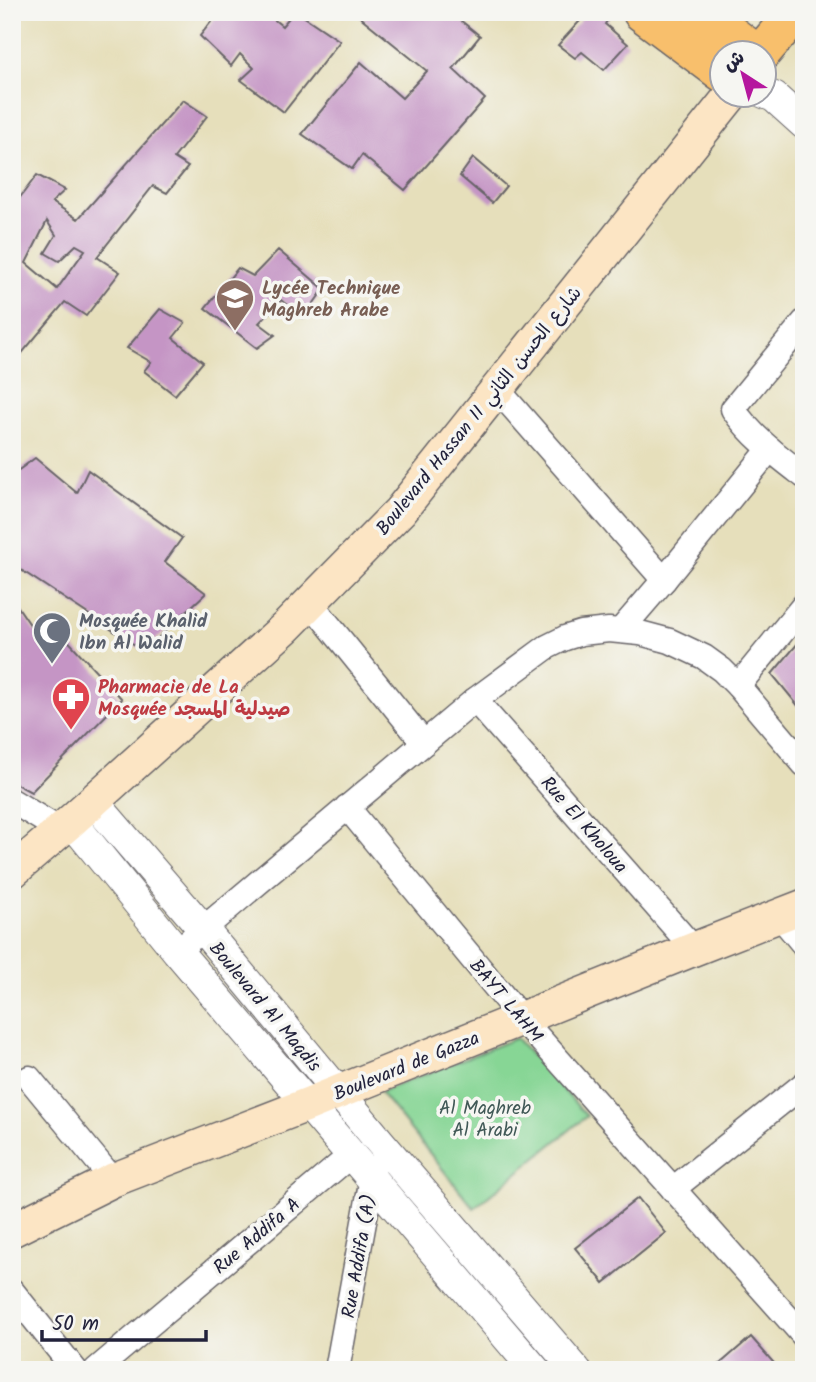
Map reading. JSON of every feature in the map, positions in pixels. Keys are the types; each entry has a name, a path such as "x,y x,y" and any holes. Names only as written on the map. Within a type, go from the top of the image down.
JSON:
{"main road":[{"path":"642,12 708,62"},
{"path":"701,12 735,38"},
{"path":"774,38 796,12"},
{"name":"Boulevard Hassan II شارع الحسن الثاني","path":"12,872 286,626 400,510 721,108"},
{"name":"Boulevard de Gazza","path":"16,1222 113,1180 792,911"}],"street":[{"path":"778,102 804,124"},
{"path":"804,322 733,409 770,449 804,476"},
{"path":"497,389 664,580"},
{"path":"621,630 770,449"},
{"path":"310,602 424,743"},
{"path":"738,686 804,605"},
{"path":"177,951 475,700 547,647 565,638 596,630 621,630 656,637 713,663 738,686 804,764"},
{"name":"Rue El Kholoua","path":"475,700 694,948"},
{"path":"12,801 75,818"},
{"name":"BAYT LAHM","path":"347,807 521,1018 804,1336"},
{"name":"Boulevard Al Maqdis","path":"75,818 203,929 323,1098 351,1155 535,1370"},
{"name":"Boulevard Al Maqdis","path":"75,818 177,951 323,1098 380,1142 576,1370"},
{"path":"792,911 804,945"},
{"path":"29,1078 113,1180"},
{"path":"673,1189 804,1084"},
{"name":"Rue Addifa (A)","path":"337,1370 380,1142"},
{"name":"Rue Addifa A","path":"96,1370 351,1155"},
{"path":"12,1291 75,1370"}],"green space":[{"name":"Al Maghreb Al Arabi","path":"516,1038 587,1116 474,1208 380,1092"}],"building":[{"path":"219,12 265,12 282,26 297,12 340,41 284,112 241,80 254,68 240,54 231,66 200,36"},
{"path":"354,12 450,12 480,36 453,69 485,99 405,190 362,155 352,169 302,134 361,62 402,98 427,71"},
{"path":"588,12 602,12 609,18 605,24 628,44 604,70 582,52 575,58 558,45"},
{"path":"183,100 207,116 174,158 188,167 167,193 153,186 97,257 120,272 86,316 65,302 12,365 12,289 17,283 12,280 12,208 37,175 65,190 52,202 78,219","holes":["47,221 56,235 45,253 59,261 76,245 85,250 57,289 26,263"]},
{"path":"473,158 506,186 492,203 460,176"},
{"path":"278,250 324,289 303,318 281,300 259,323 275,335 257,348 205,308 238,268 253,276"},
{"path":"160,309 185,323 173,338 203,362 175,395 144,371 151,362 127,348"},
{"path":"35,458 77,493 88,470 182,538 165,562 206,593 144,651 12,564 12,475"},
{"name":"Mosquée Khalid Ibn Al Walid","path":"12,598 35,632 50,621 122,699 31,792 12,782"},
{"path":"804,636 804,713 772,674"},
{"path":"638,1198 666,1233 604,1283 575,1248"},
{"path":"751,1337 780,1370 713,1370"}],"place":[{"name":"Lycée Technique Maghreb Arabe","path":"235,332"},
{"name":"Mosquée Khalid Ibn Al Walid","path":"52,665"},
{"name":"Pharmacie de La Mosquée صيدلية المسجد","path":"71,731"}]}
